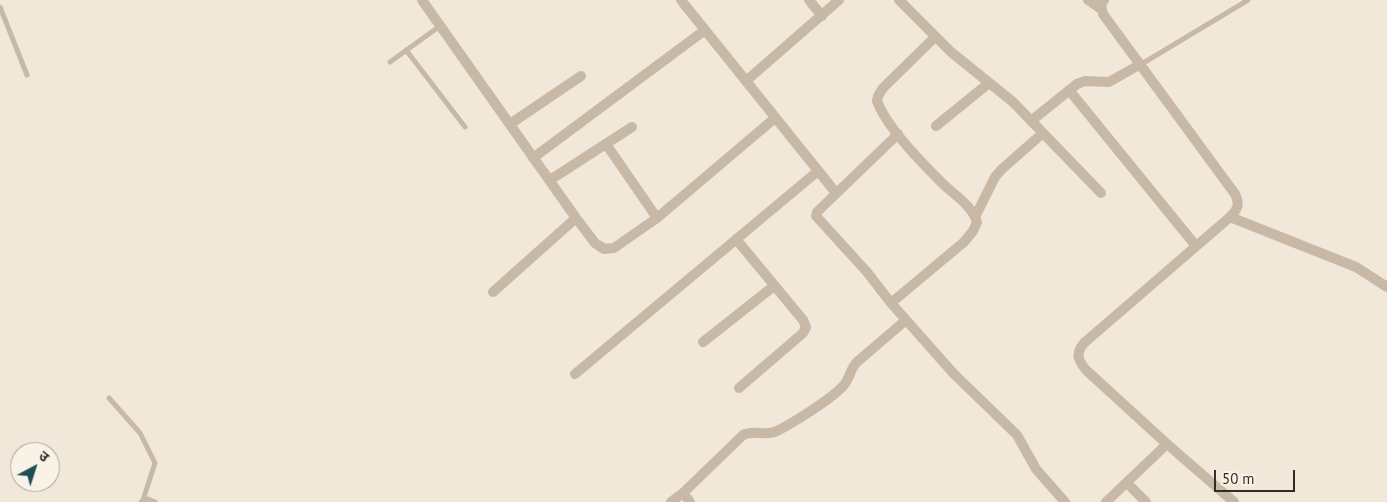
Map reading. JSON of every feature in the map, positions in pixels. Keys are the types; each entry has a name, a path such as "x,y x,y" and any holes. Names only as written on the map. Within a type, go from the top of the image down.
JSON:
{"street":[{"path":"422,0 576,218 595,243 604,249 614,248 657,218 775,118"},
{"path":"681,0 836,193"},
{"path":"809,0 822,16"},
{"path":"746,81 838,0"},
{"path":"899,0 935,37 1013,102 1101,193"},
{"path":"1088,0 1102,4 1103,14 1235,194 1239,205 1238,209 1230,217 1084,343 1077,357 1086,370 1234,502"},
{"path":"533,158 705,30"},
{"path":"935,37 883,88 877,101 898,134 929,170 976,217"},
{"path":"1032,121 1076,84 1085,81 1109,82 1139,65"},
{"path":"510,124 581,76"},
{"path":"936,126 989,83"},
{"path":"1069,90 1196,246"},
{"path":"550,180 632,127"},
{"path":"891,303 964,242 976,226 976,217 995,177 1043,133"},
{"path":"898,134 836,193 819,210 816,216 867,272 891,303 954,374 1017,435 1036,469 1065,502"},
{"path":"606,144 657,218"},
{"path":"574,374 818,171"},
{"path":"1230,217 1356,267 1387,287"},
{"path":"493,292 576,218"},
{"path":"736,239 806,324 805,330 739,388"},
{"path":"703,342 774,286"},
{"path":"671,502 743,435 750,432 766,434 776,432 813,409 842,387 848,380 853,366 906,320"},
{"path":"1106,502 1167,444"},
{"path":"1127,483 1146,502"},
{"path":"683,492 690,502"}],"lane":[{"path":"1139,65 1248,0"},
{"path":"0,7 2,19 27,75"},
{"path":"390,62 440,26"},
{"path":"406,50 465,127"},
{"path":"109,398 140,433 156,463 142,501"},
{"path":"142,501 148,499 155,502"}]}
